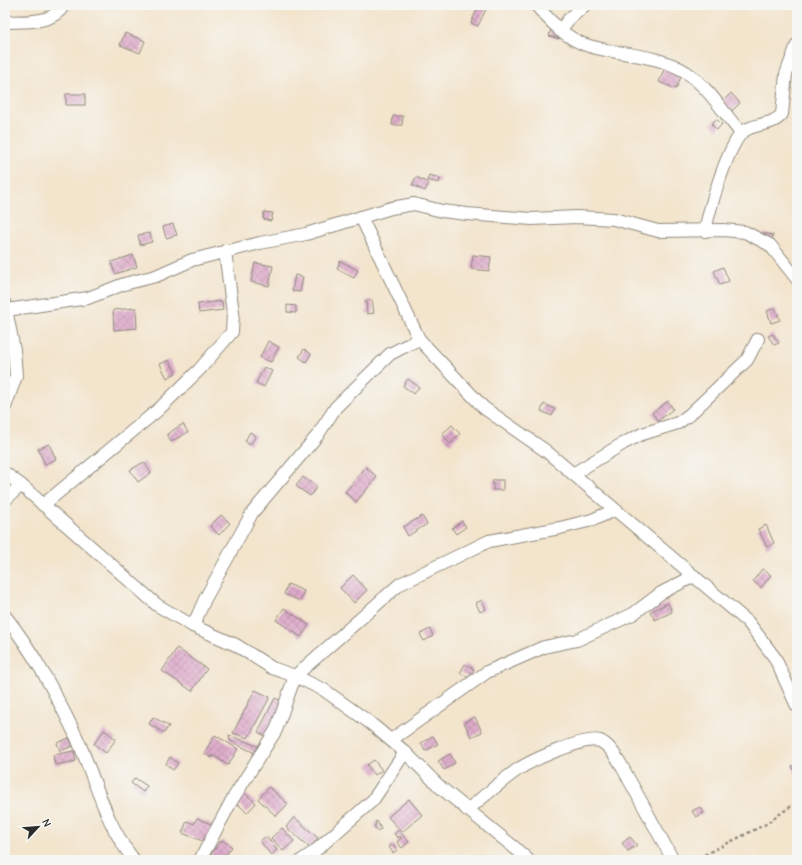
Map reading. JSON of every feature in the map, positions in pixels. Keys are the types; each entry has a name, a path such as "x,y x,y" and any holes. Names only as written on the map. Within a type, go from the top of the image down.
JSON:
{"street":[{"path":"5,22 47,19 60,12 64,5"},
{"path":"536,5 560,31 587,46 667,63 685,72 702,86 741,133"},
{"path":"560,31 568,20 585,5"},
{"path":"705,231 716,190 735,142 741,133 749,128 778,118 782,114 786,74 797,45"},
{"path":"5,407 16,376 14,350 6,306 88,298 124,284 156,276 192,260 306,234 391,208 414,204 442,211 532,219 614,219 658,231 745,232 762,239 778,253 797,279"},
{"path":"360,217 419,339 484,408 546,451 748,622 775,658 797,706"},
{"path":"43,505 158,410 199,370 232,332 233,313 225,252"},
{"path":"193,626 205,599 252,513 316,436 336,406 390,354 419,339"},
{"path":"573,474 624,443 642,434 678,423 689,415 747,360 758,339"},
{"path":"5,473 21,485 157,605 193,626 236,646 272,668 295,676 324,690 391,740 440,787 528,860"},
{"path":"5,500 21,485"},
{"path":"200,860 232,800 276,730 295,676 400,584 489,540 560,528 592,520 615,510"},
{"path":"391,740 487,672 544,647 577,640 633,614 661,593 694,576"},
{"path":"5,616 30,650 48,682 76,737 109,819 134,860"},
{"path":"467,810 518,770 566,747 586,741 599,741 610,749 620,763 673,860"},
{"path":"302,860 314,852 373,800 405,752"}],"path":[{"path":"694,860 766,824 797,802"}],"building":[{"path":"479,5 486,9 478,26 471,23"},
{"path":"551,29 561,33 559,39 549,36"},
{"path":"125,33 145,41 140,53 120,45"},
{"path":"665,67 682,74 676,89 659,82"},
{"path":"731,93 740,103 732,111 723,101"},
{"path":"66,94 85,94 85,105 66,105"},
{"path":"393,116 403,116 402,125 392,125"},
{"path":"716,119 722,124 717,130 711,124"},
{"path":"429,175 440,178 439,183 427,180"},
{"path":"416,177 429,183 425,191 412,185"},
{"path":"264,212 273,213 271,221 263,219"},
{"path":"173,224 177,235 166,238 163,227"},
{"path":"150,233 152,242 140,245 138,235"},
{"path":"763,233 773,235 772,239 762,237"},
{"path":"133,255 137,267 115,274 111,262"},
{"path":"473,255 491,257 489,271 471,269"},
{"path":"340,261 358,270 354,278 337,269"},
{"path":"255,263 273,266 269,286 251,282"},
{"path":"723,267 729,281 720,285 714,271"},
{"path":"295,275 303,277 300,292 292,291"},
{"path":"372,300 374,313 367,314 366,301"},
{"path":"222,301 223,310 199,313 198,304"},
{"path":"287,305 296,306 296,313 287,312"},
{"path":"136,308 137,328 114,330 113,310"},
{"path":"775,308 780,320 771,323 767,311"},
{"path":"773,334 779,343 774,345 768,336"},
{"path":"268,341 279,347 271,362 260,357"},
{"path":"304,349 311,354 306,362 299,357"},
{"path":"169,360 176,373 167,378 160,364"},
{"path":"264,367 272,371 264,387 256,383"},
{"path":"408,379 419,387 414,394 403,386"},
{"path":"668,401 673,409 658,421 652,413"},
{"path":"544,404 555,409 552,416 541,411"},
{"path":"183,424 188,432 171,442 167,434"},
{"path":"452,425 460,434 450,444 442,434"},
{"path":"250,432 256,436 250,445 245,441"},
{"path":"49,444 56,459 45,464 38,449"},
{"path":"144,462 151,473 138,482 130,470"},
{"path":"366,467 377,477 356,502 345,492"},
{"path":"303,477 317,487 310,496 296,486"},
{"path":"493,480 503,480 503,490 493,490"},
{"path":"221,515 230,523 219,535 210,526"},
{"path":"422,516 427,524 408,536 403,527"},
{"path":"462,521 466,527 456,534 452,528"},
{"path":"766,525 774,543 767,547 758,529"},
{"path":"762,569 771,575 761,588 753,581"},
{"path":"353,575 367,590 354,603 340,588"},
{"path":"288,584 304,591 300,601 284,594"},
{"path":"482,600 486,609 480,612 476,603"},
{"path":"668,603 672,612 655,620 650,612"},
{"path":"284,608 309,625 301,637 276,620"},
{"path":"430,629 433,636 424,641 420,634"},
{"path":"177,648 207,669 192,691 162,671"},
{"path":"465,664 474,669 469,678 460,673"},
{"path":"255,690 270,697 248,738 233,733"},
{"path":"275,698 284,702 267,737 258,732"},
{"path":"153,717 169,726 164,733 149,724"},
{"path":"475,717 482,732 471,737 464,722"},
{"path":"104,730 116,739 106,753 94,744"},
{"path":"215,735 238,749 228,765 212,755 211,758 204,753"},
{"path":"229,735 262,748 257,754 230,741"},
{"path":"433,736 438,744 425,751 421,743"},
{"path":"69,738 73,746 60,751 57,743"},
{"path":"74,751 76,761 55,765 53,755"},
{"path":"450,754 455,763 444,770 438,761"},
{"path":"170,757 178,763 173,770 166,764"},
{"path":"374,760 382,770 375,775 367,765"},
{"path":"797,763 797,775 792,766"},
{"path":"135,778 147,786 143,792 131,783"},
{"path":"269,787 288,804 276,816 258,799"},
{"path":"245,793 256,803 247,813 236,802"},
{"path":"409,799 422,815 402,832 388,817"},
{"path":"700,807 704,813 696,817 692,811"},
{"path":"294,817 318,838 310,848 286,827"},
{"path":"197,818 213,825 205,842 182,833 187,821 194,824"},
{"path":"377,821 381,829 377,831 374,826 376,825 375,822"},
{"path":"282,828 294,841 283,851 271,838"},
{"path":"398,830 409,842 402,848 397,842 401,838 400,836 398,838 394,834"},
{"path":"266,836 277,850 271,855 260,841"},
{"path":"630,837 637,845 628,851 622,843"},
{"path":"222,840 232,847 222,860 218,860 211,854"},
{"path":"393,844 397,850 393,853 389,847"}]}
